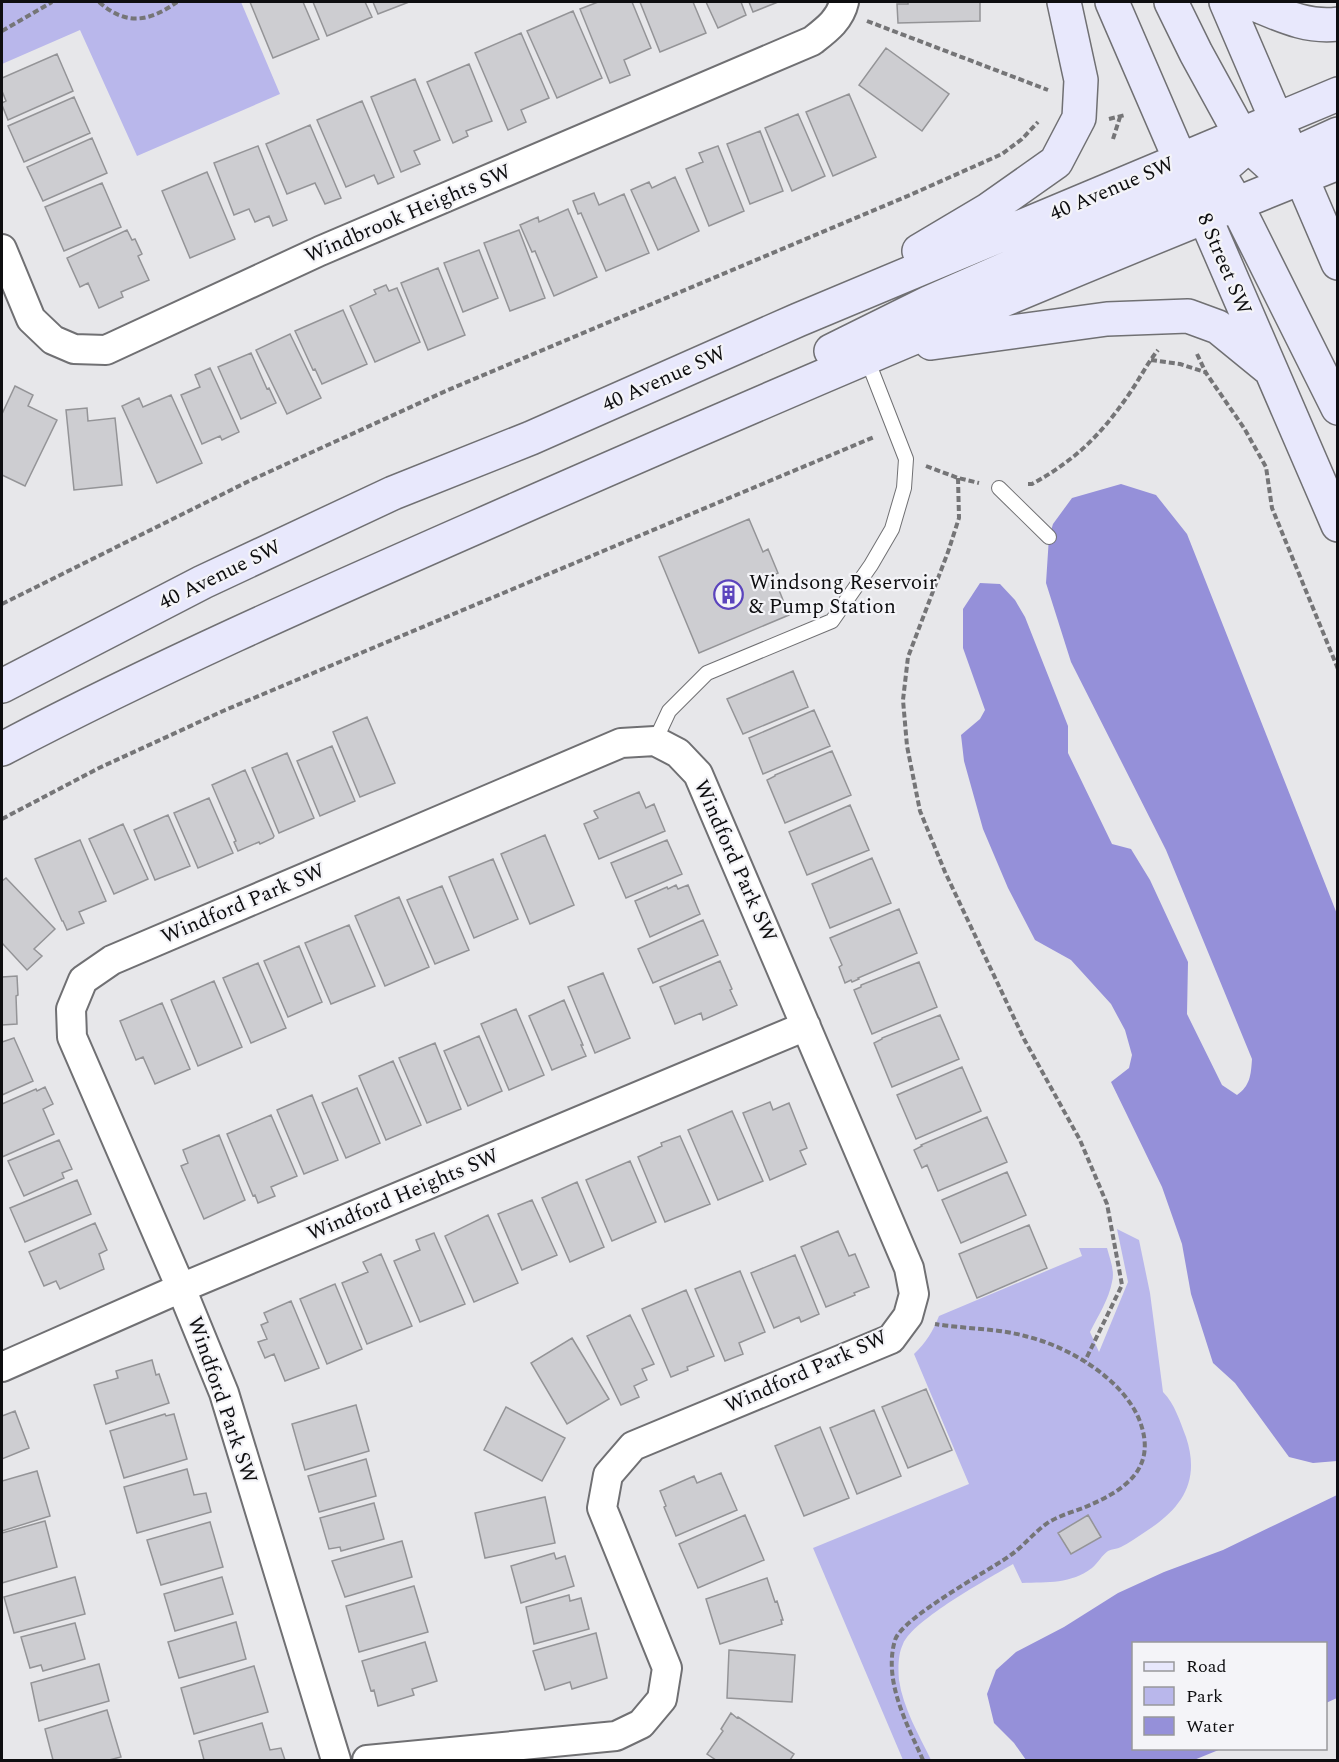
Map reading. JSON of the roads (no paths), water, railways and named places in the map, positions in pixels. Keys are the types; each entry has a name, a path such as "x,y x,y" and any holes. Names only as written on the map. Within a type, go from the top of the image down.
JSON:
{"main road":[{"path":"798,320 988,210 1056,162 1079,118 1081,80 1064,2"},
{"name":"8 Street SW","path":"1112,2 1210,189 1269,369 1338,525"},
{"path":"1171,2 1196,53 1270,156 1338,263"},
{"path":"1226,2 1276,120 1270,156"},
{"path":"1252,2 1302,23 1338,24"},
{"path":"1276,120 1338,94"},
{"path":"1270,156 1338,134"},
{"name":"40 Avenue SW","path":"2,686 203,582 393,493 531,438 798,320 1210,189 1270,156"},
{"name":"40 Avenue SW","path":"2,749 75,711 338,587 1130,246 1210,189 1270,156 1338,163"},
{"path":"575,483 785,373 930,302 1210,189 1263,261 1338,408"},
{"path":"879,353 1107,319 1188,316 1218,327 1269,369"}],"street":[{"name":"Windbrook Heights SW","path":"2,249 31,319 53,340 74,349 106,350 320,251 812,41 832,25 843,7"},
{"name":"Windford Park SW","path":"336,1761 224,1393 72,1037 71,1009 83,980 112,960 621,743 655,741 678,753 698,774 909,1268 914,1294 908,1316 891,1339 633,1446 608,1475 602,1508 668,1668 662,1699 641,1725 616,1736 367,1761"},
{"name":"Windford Heights SW","path":"2,1367 181,1288 806,1026"}],"lane":[{"path":"655,741 669,711 707,673 832,621 871,565 892,529 904,488 906,459 894,429 879,353"},
{"path":"999,488 1049,537"}],"water":[{"path":"1121,484 1156,495 1187,534 1337,914 1337,1461 1313,1463 1289,1457 1235,1383 1213,1363 1191,1294 1182,1244 1162,1187 1111,1082 1129,1068 1132,1055 1125,1030 1111,1004 1071,960 1035,940 1008,888 983,829 964,761 961,735 980,719 985,710 963,648 963,609 980,583 1000,584 1015,600 1025,617 1068,726 1068,753 1112,844 1131,849 1150,880 1188,962 1187,1014 1222,1085 1237,1095 1241,1092 1249,1080 1252,1059 1166,850 1071,662 1046,583 1049,537 1053,524 1072,498"},
{"path":"1337,1495 1337,1698 1327,1703 1327,1642 1132,1642 1132,1750 1219,1750 1194,1760 1026,1760 1014,1743 994,1723 987,1694 996,1670 1016,1652 1064,1627 1118,1593 1164,1572 1223,1550"}],"place":[{"name":"Windsong Reservoir & Pump Station","path":"728,595"}]}
